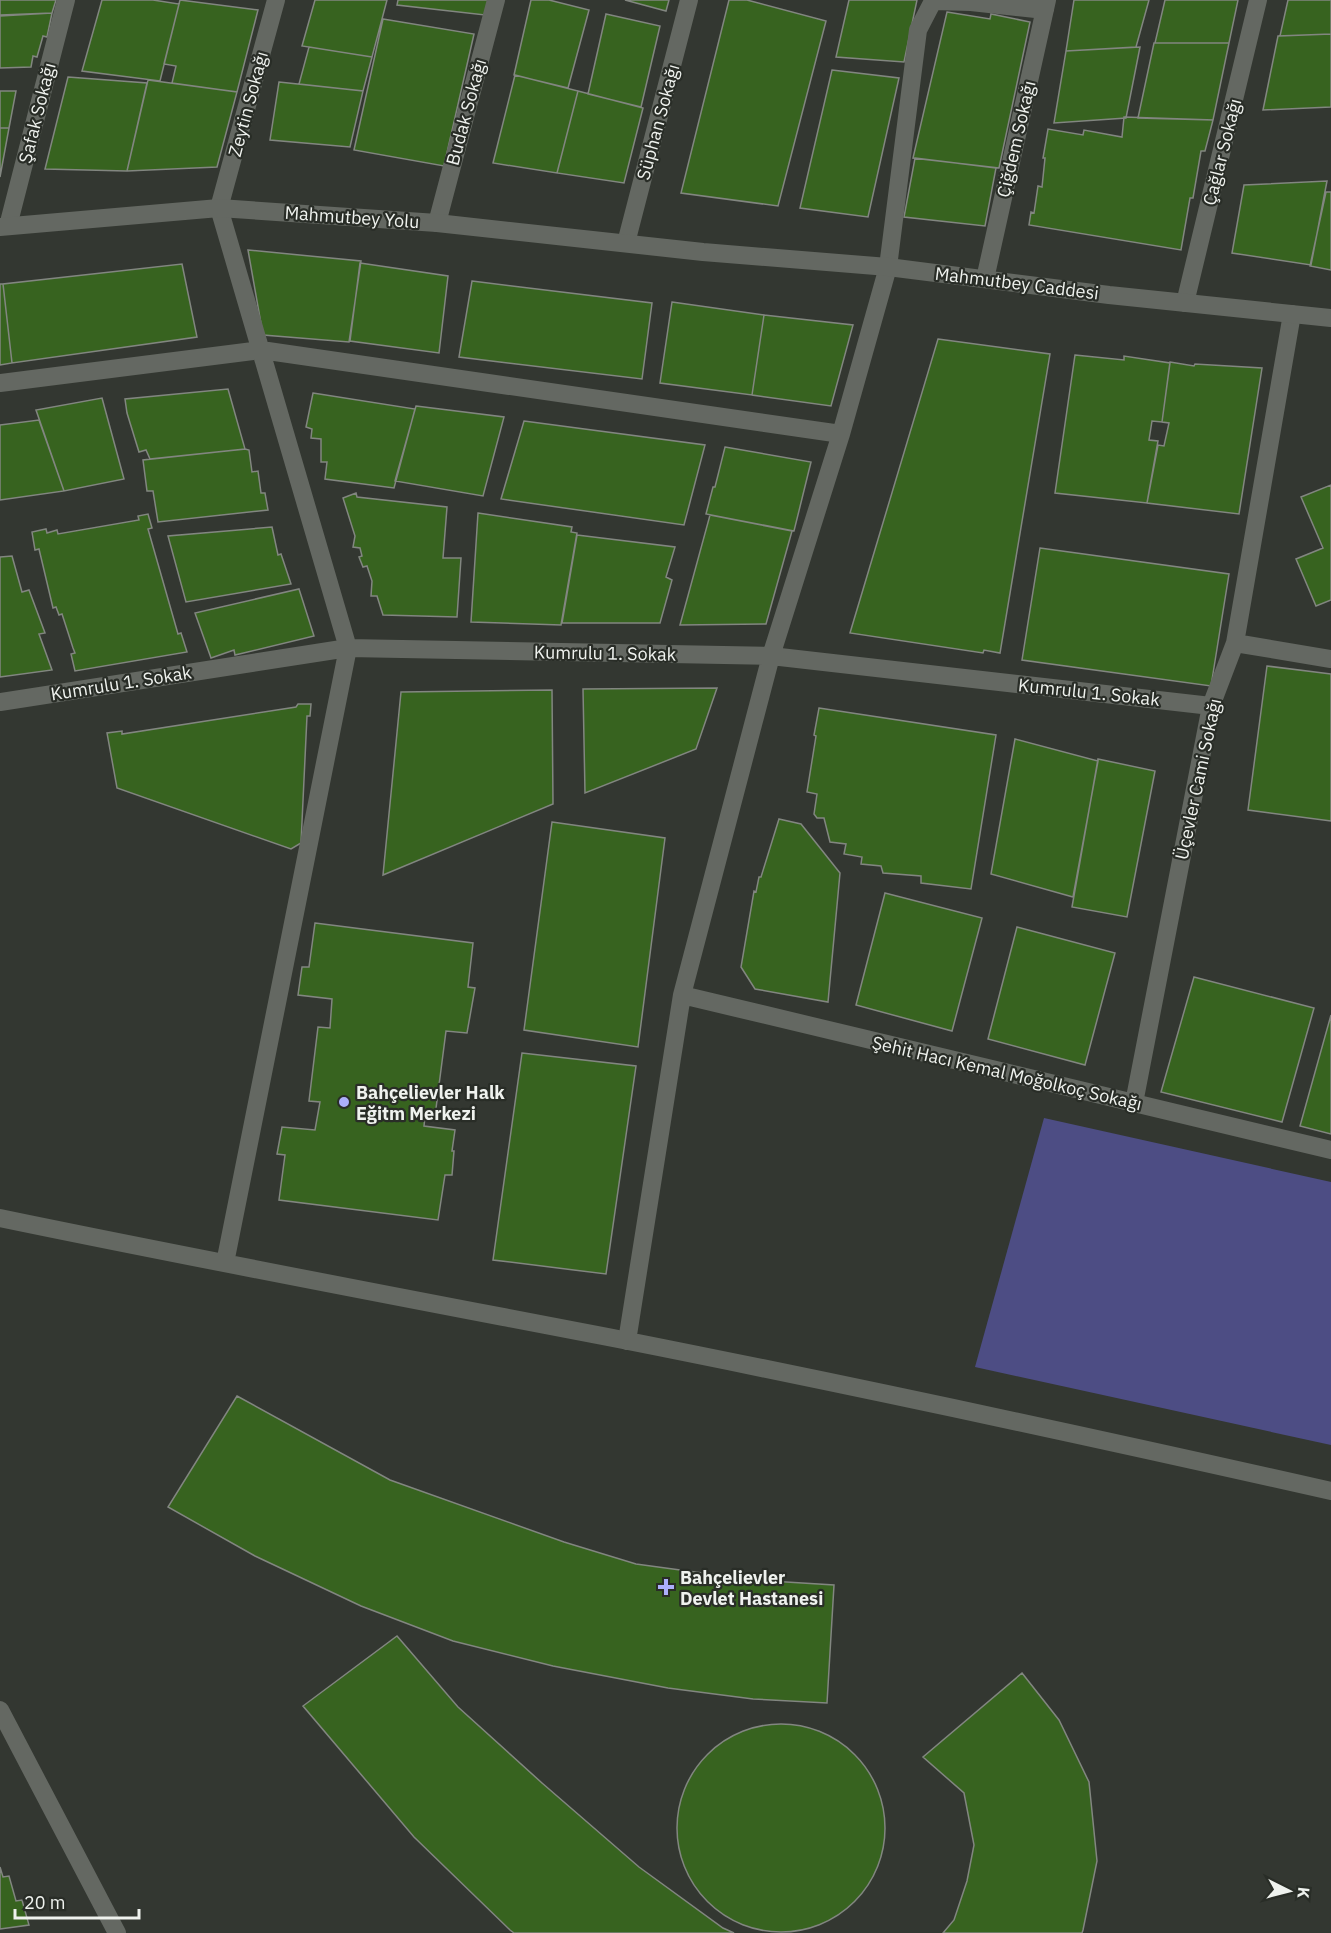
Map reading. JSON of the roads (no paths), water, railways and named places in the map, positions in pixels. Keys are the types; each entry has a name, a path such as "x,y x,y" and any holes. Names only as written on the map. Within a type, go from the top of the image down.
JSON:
{"street":[{"name":"Şafak Sokağı","path":"4,226 66,0"},
{"name":"Zeytin Sokağı","path":"219,208 276,0"},
{"name":"Budak Sokağı","path":"437,224 496,0"},
{"name":"Süphan Sokağı","path":"626,243 689,0"},
{"name":"Çağlar Sokağı","path":"1185,303 1258,0"},
{"path":"627,1341 682,996 771,657 841,434 888,267 918,30 933,1 1046,5"},
{"name":"Çiğdem Sokağı","path":"985,279 1046,5"},
{"name":"Mahmutbey Yolu","path":"4,226 219,208 437,224 704,252"},
{"path":"219,208 348,648 225,1263"},
{"name":"Mahmutbey Caddesi","path":"704,252 888,267 1331,318"},
{"name":"Üçevler Cami Sokağı","path":"1134,1103 1211,706 1235,643 1292,314"},
{"path":"0,382 261,350 841,434"},
{"path":"1235,643 1331,659"},
{"name":"Kumrulu 1. Sokak","path":"0,702 348,648 771,657 1211,706"},
{"name":"Şehit Hacı Kemal Moğolkoç Sokağı","path":"682,996 1331,1150"},
{"path":"0,1218 627,1341 1097,1438 1331,1491"},
{"path":"0,1710 117,1933"}],"place":[{"name":"Bahçelievler Halk Eğitm Merkezi","path":"344,1102"},
{"name":"Bahçelievler Devlet Hastanesi","path":"666,1587"}]}
